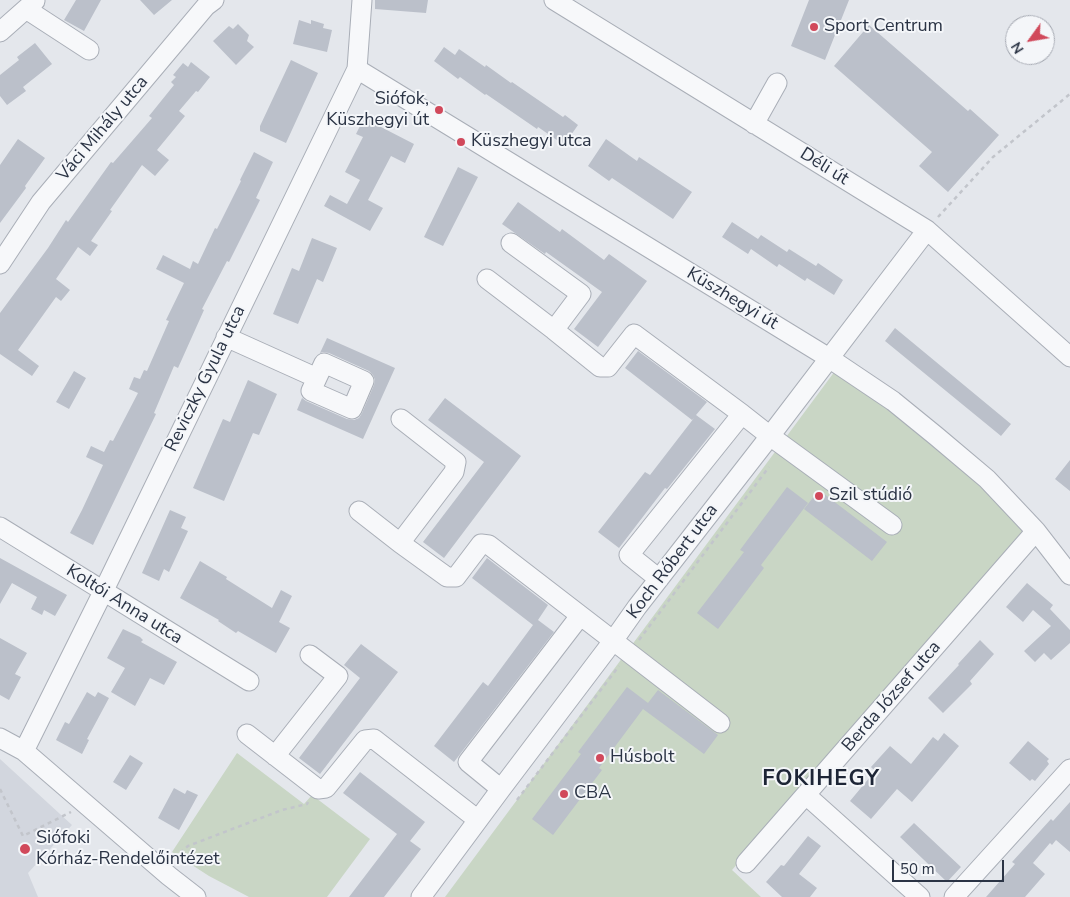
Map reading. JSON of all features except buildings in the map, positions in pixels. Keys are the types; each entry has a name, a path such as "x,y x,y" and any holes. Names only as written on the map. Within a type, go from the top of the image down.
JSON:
{"street":[{"name":"Váci Mihály utca","path":"0,264 41,202 206,6 214,0"},
{"name":"Reviczky Gyula utca","path":"24,751 357,69 362,0"},
{"name":"Déli út","path":"557,1 926,230 1070,358"},
{"path":"0,32 31,4 89,50"},
{"name":"Küszhegyi út","path":"357,69 829,358 892,401 987,479 1036,531 1070,576"},
{"path":"754,124 777,83"},
{"name":"Koch Róbert utca","path":"421,897 637,607 778,441 829,358 926,230"},
{"path":"511,243 581,294 554,330"},
{"path":"487,279 600,367 608,367 634,334 892,525"},
{"path":"226,337 317,378"},
{"path":"659,579 629,555 742,414"},
{"path":"400,543 454,472 456,462 401,419"},
{"path":"359,511 448,577 456,577 481,544 488,545 720,723"},
{"name":"Koltói Anna utca","path":"0,527 102,592 249,681"},
{"name":"Berda József utca","path":"746,863 1036,531"},
{"path":"501,789 468,762 580,616"},
{"path":"275,756 338,676 310,654"},
{"path":"247,734 318,789 326,788 365,740 374,739 478,820"},
{"path":"0,738 24,751 196,897"},
{"path":"954,897 1070,769"},
{"path":"806,795 920,897"}],"path":[{"path":"926,230 993,157 1070,94"},
{"path":"517,800 629,653 778,441"},
{"path":"162,869 188,846 282,810 307,804 318,789"},
{"path":"0,790 23,836 86,804"}],"shaded area":[{"name":"Siófoki Kórház-Rendelőintézet","path":"0,759 72,825 28,873 38,897 0,897"}],"green space":[{"path":"835,371 927,439 983,488 1026,534 732,870 761,897 445,897"},
{"path":"237,753 304,804 312,795 370,839 327,897 249,897 209,876 172,852"}],"place":[{"name":"Sport Centrum","path":"814,27"},
{"name":"Siófok, Küszhegyi út","path":"439,110"},
{"name":"Küszhegyi utca","path":"461,142"},
{"name":"Szil stúdió","path":"819,496"},
{"name":"Húsbolt","path":"600,758"},
{"name":"CBA","path":"564,794"},
{"name":"Siófoki Kórház-Rendelőintézet","path":"25,849"}],"district":[{"name":"FOKIHEGY","path":"821,780"}]}
